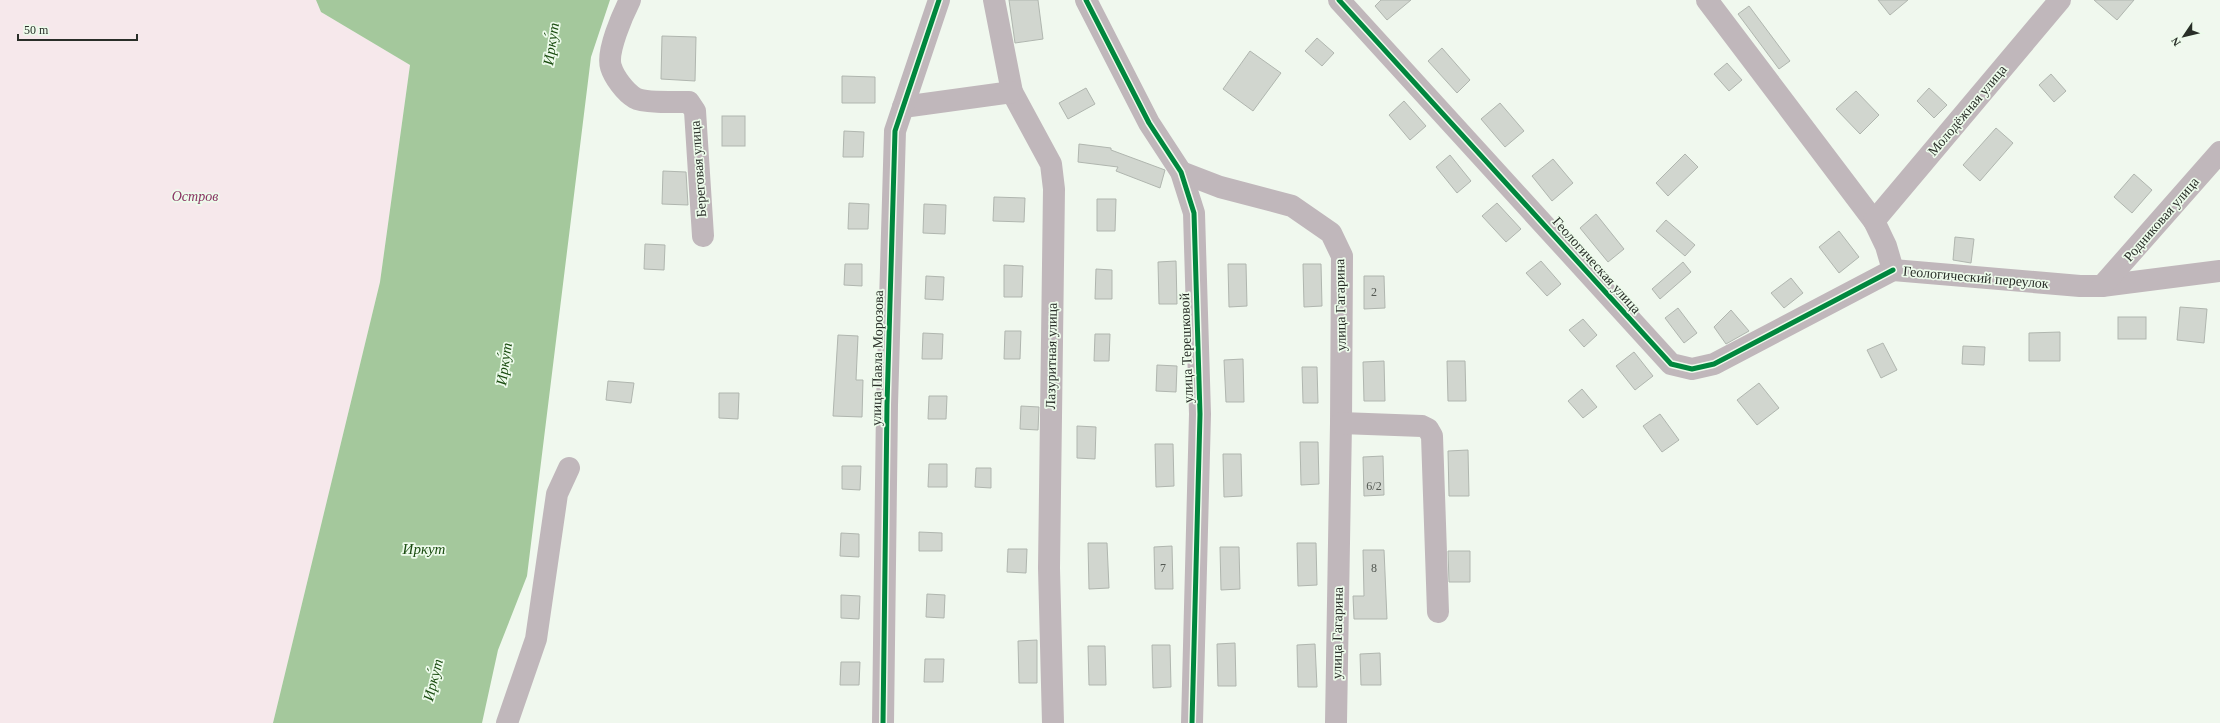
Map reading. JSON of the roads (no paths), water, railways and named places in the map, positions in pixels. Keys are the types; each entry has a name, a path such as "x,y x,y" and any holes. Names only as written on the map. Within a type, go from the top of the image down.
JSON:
{"street":[{"name":"Береговая улица","path":"630,0 613,40 610,66 619,82 636,98 670,102 689,102 695,111 703,236"},
{"name":"улица Павла Морозова","path":"883,723 887,405 895,131 939,0"},
{"name":"Лазуритная улица","path":"994,0 1012,92 1051,164 1054,189 1048,568 1053,723"},
{"name":"улица Терешковой","path":"1086,0 1149,123 1181,172 1194,213 1200,414 1192,723"},
{"name":"Геологическая улица","path":"1339,0 1671,364 1692,369 1714,364 1893,270"},
{"name":"Геологический переулок","path":"1707,0 1874,221 1886,246 1893,270 2065,285 2102,286 2220,271"},
{"name":"Молодёжная улица","path":"1874,221 2060,0"},
{"path":"903,107 1012,92"},
{"name":"Родниковая улица","path":"2102,286 2220,152"},
{"name":"улица Гагарина","path":"1181,172 1220,187 1292,206 1331,233 1342,256 1336,723"},
{"path":"1341,423 1422,426 1428,429 1432,436 1438,612"},
{"path":"507,723 536,638 557,494 569,468"}],"water":[{"name":"Иркут","path":"316,0 610,0 591,57 527,576 498,650 482,723 273,723 380,282 410,65 321,12"}],"water label":[{"name":"Ирку́т","path":"551,44"},
{"name":"Ирку́т","path":"504,364"},
{"name":"Ирку́т","path":"433,680"}],"park label":[{"name":"Остров","path":"195,196"}]}
